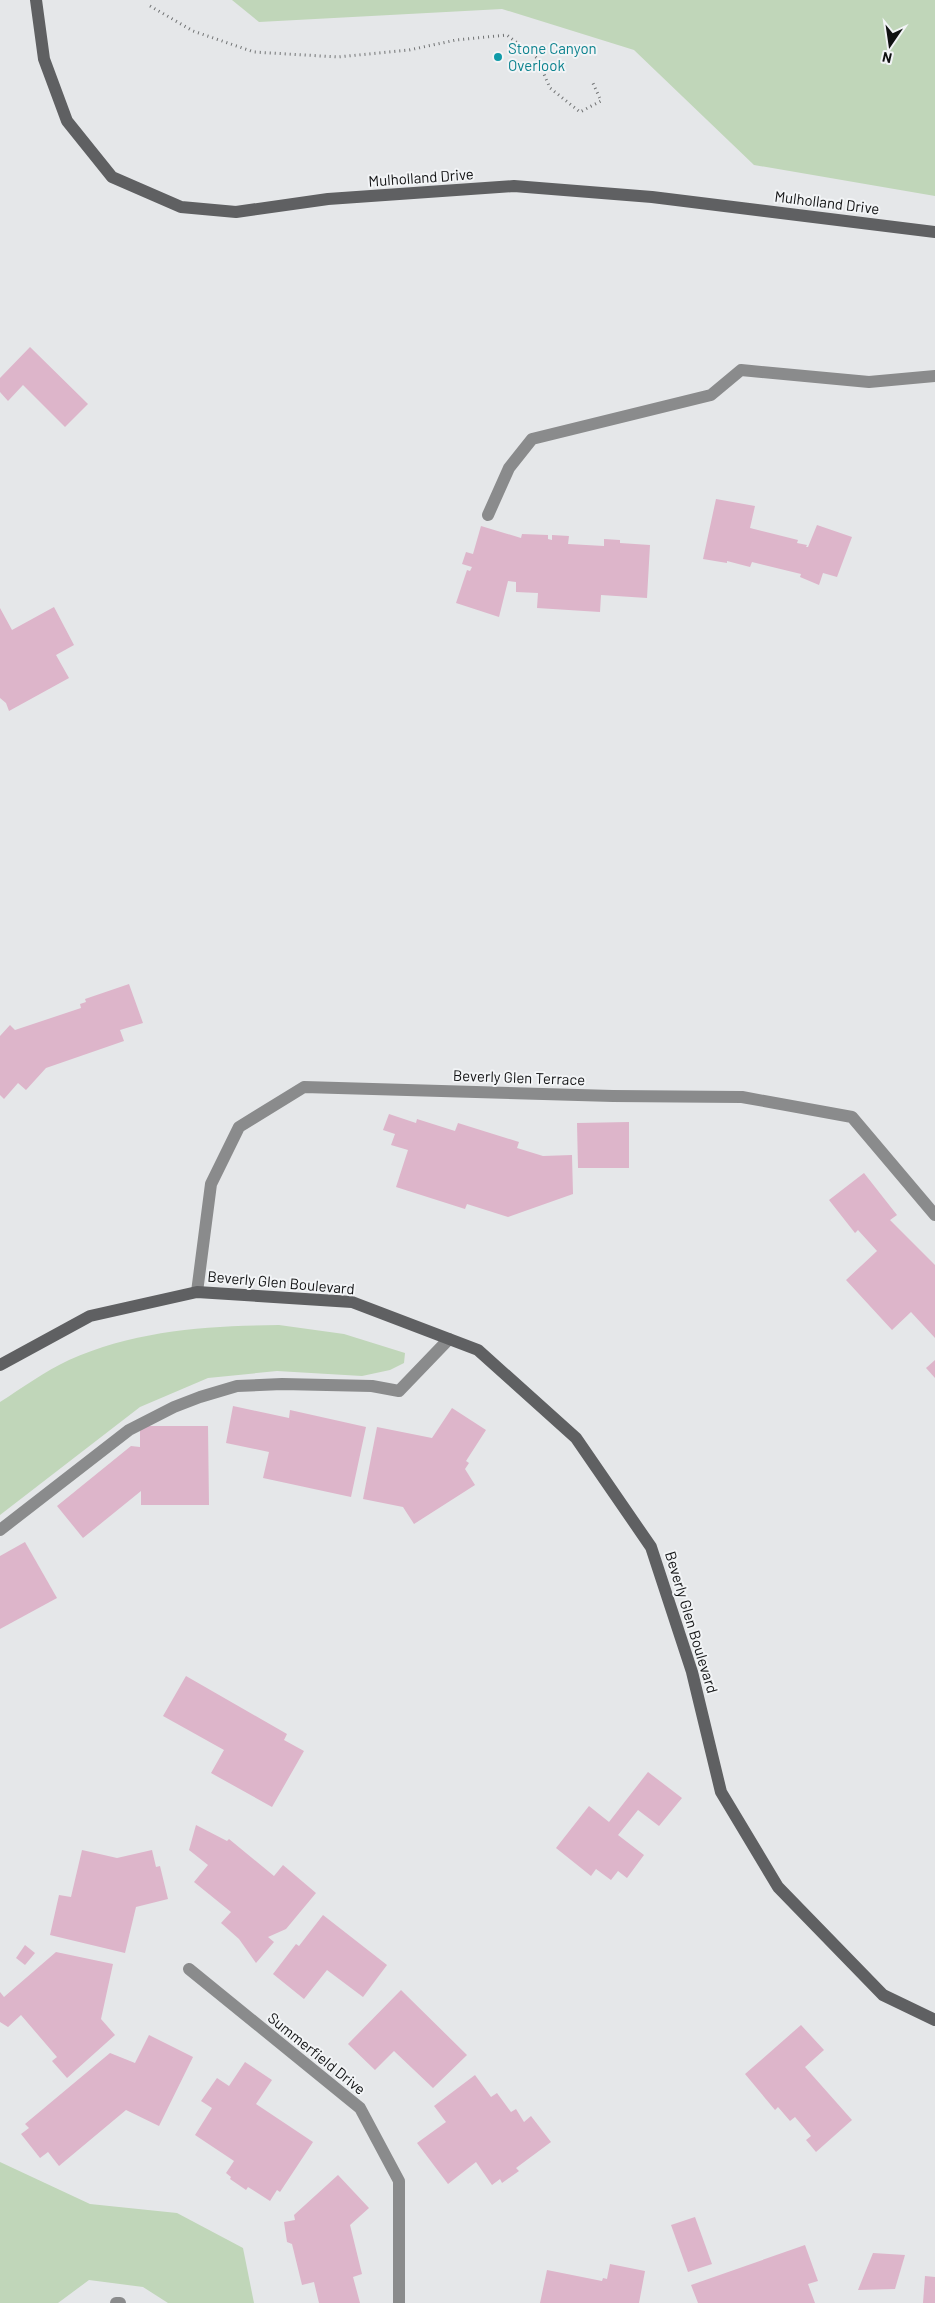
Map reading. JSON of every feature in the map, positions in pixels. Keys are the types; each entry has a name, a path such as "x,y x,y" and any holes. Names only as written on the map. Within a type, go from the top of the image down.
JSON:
{"main road":[{"name":"Mulholland Drive","path":"36,0 44,59 67,121 112,177 181,207 236,212 328,199 514,186 652,197 935,232"},
{"name":"Beverly Glen Boulevard","path":"0,1365 90,1316 197,1292 352,1302 478,1350 576,1438 651,1547 692,1672 721,1792 778,1887 883,1995 935,2020"}],"street":[{"path":"488,515 509,468 532,439 711,395 741,370 869,382 935,376"},
{"name":"Beverly Glen Terrace","path":"197,1292 211,1184 239,1127 304,1087 614,1096 742,1097 852,1117 935,1215"},
{"path":"0,1530 129,1430 174,1407 200,1396 237,1386 282,1384 372,1386 399,1391 449,1339"},
{"name":"Summerfield Drive","path":"189,1969 360,2108 399,2181 399,2303"}],"path":[{"path":"150,6 193,31 254,52 338,57 409,50 456,40 507,34 537,58 550,88 580,112 601,101 592,82"}],"green space":[{"path":"232,0 935,0 935,196 754,165 634,50 502,9 259,22"},
{"path":"279,1325 344,1334 405,1353 404,1363 390,1370 362,1376 277,1371 208,1378 140,1407 0,1515 0,1402 60,1364 120,1342 146,1336 199,1329"},
{"path":"0,2162 90,2204 177,2213 243,2248 254,2303 168,2303 143,2287 89,2280 58,2303 0,2303"}],"building":[{"path":"30,347 88,404 65,427 23,385 8,401 0,392 0,378"},
{"path":"716,499 755,506 750,528 798,540 797,543 807,545 806,547 808,547 817,525 852,537 837,577 823,573 819,585 800,577 801,574 752,562 750,567 727,561 727,563 703,559"},
{"path":"481,526 521,538 522,534 548,535 548,539 552,540 552,535 569,536 568,544 604,546 604,539 620,540 620,543 650,545 647,598 601,595 600,612 537,608 538,593 516,592 516,582 508,581 499,617 456,603 467,570 470,571 472,567 462,564 466,552 473,554"},
{"path":"54,607 74,645 56,655 69,678 9,711 6,703 0,698 0,608 12,630"},
{"path":"129,984 143,1023 120,1030 124,1041 46,1068 26,1090 18,1083 4,1099 0,1095 0,1036 10,1025 15,1030 81,1008 80,1004 86,1002 85,999"},
{"path":"389,1114 416,1123 417,1119 455,1131 458,1123 519,1142 517,1148 543,1156 572,1155 573,1194 508,1217 467,1204 465,1209 396,1187 408,1150 391,1145 395,1134 383,1130"},
{"path":"629,1122 629,1168 578,1168 577,1123"},
{"path":"864,1173 897,1215 890,1220 935,1265 935,1338 911,1312 892,1330 846,1280 877,1251 858,1230 855,1233 829,1200"},
{"path":"935,1360 935,1378 926,1368"},
{"path":"233,1406 289,1418 290,1410 366,1427 351,1497 263,1478 269,1452 226,1443"},
{"path":"452,1408 486,1430 466,1461 469,1463 465,1469 475,1485 414,1524 403,1507 363,1499 377,1427 432,1438"},
{"path":"140,1426 208,1426 209,1505 141,1505 141,1491 83,1538 57,1506 131,1446 140,1447"},
{"path":"25,1542 57,1598 0,1629 0,1556"},
{"path":"186,1676 287,1734 284,1740 304,1751 272,1807 211,1773 224,1750 163,1716"},
{"path":"648,1772 682,1798 659,1826 638,1810 618,1835 644,1855 627,1878 618,1871 611,1880 596,1869 591,1876 556,1848 589,1806 609,1822"},
{"path":"196,1825 227,1841 229,1839 274,1876 283,1865 316,1893 286,1929 268,1937 274,1942 256,1963 239,1939 221,1923 231,1912 194,1882 208,1865 189,1850"},
{"path":"82,1850 117,1858 152,1850 156,1867 160,1866 168,1899 136,1907 125,1953 50,1935 59,1895 71,1897"},
{"path":"323,1915 387,1965 363,1997 327,1970 304,1999 273,1974 296,1944 299,1946"},
{"path":"25,1945 35,1953 25,1965 16,1958"},
{"path":"56,1952 113,1964 101,2019 115,2035 67,2078 52,2061 57,2057 21,2015 8,2027 0,2022 0,1992 4,1997"},
{"path":"401,1990 467,2055 433,2088 394,2051 375,2070 348,2044"},
{"path":"801,2025 824,2050 805,2067 852,2120 816,2152 806,2140 811,2136 795,2117 790,2121 778,2107 775,2110 745,2074"},
{"path":"149,2035 193,2057 159,2126 126,2110 59,2166 48,2152 40,2158 21,2134 29,2128 25,2124 110,2053 135,2063"},
{"path":"245,2062 272,2080 256,2104 313,2142 280,2192 277,2190 270,2201 248,2187 246,2190 230,2179 231,2177 226,2173 234,2161 195,2135 212,2108 201,2101 217,2078 229,2086"},
{"path":"475,2075 491,2097 497,2093 511,2112 516,2109 524,2122 531,2116 551,2142 516,2168 519,2171 502,2183 500,2179 492,2185 476,2162 448,2184 417,2143 446,2122 434,2106"},
{"path":"338,2175 369,2208 350,2225 362,2274 353,2277 360,2303 319,2303 314,2282 302,2285 292,2244 287,2242 284,2222 295,2220 294,2215"},
{"path":"695,2217 712,2264 688,2272 671,2225"},
{"path":"805,2245 818,2281 808,2284 815,2303 698,2303 691,2285"},
{"path":"873,2253 905,2255 895,2289 858,2290"},
{"path":"610,2264 645,2271 639,2303 540,2303 547,2270 602,2281 603,2278 607,2279"},
{"path":"925,2276 935,2277 935,2303 923,2303"}],"place":[{"name":"Stone Canyon Overlook","path":"498,57"}]}
